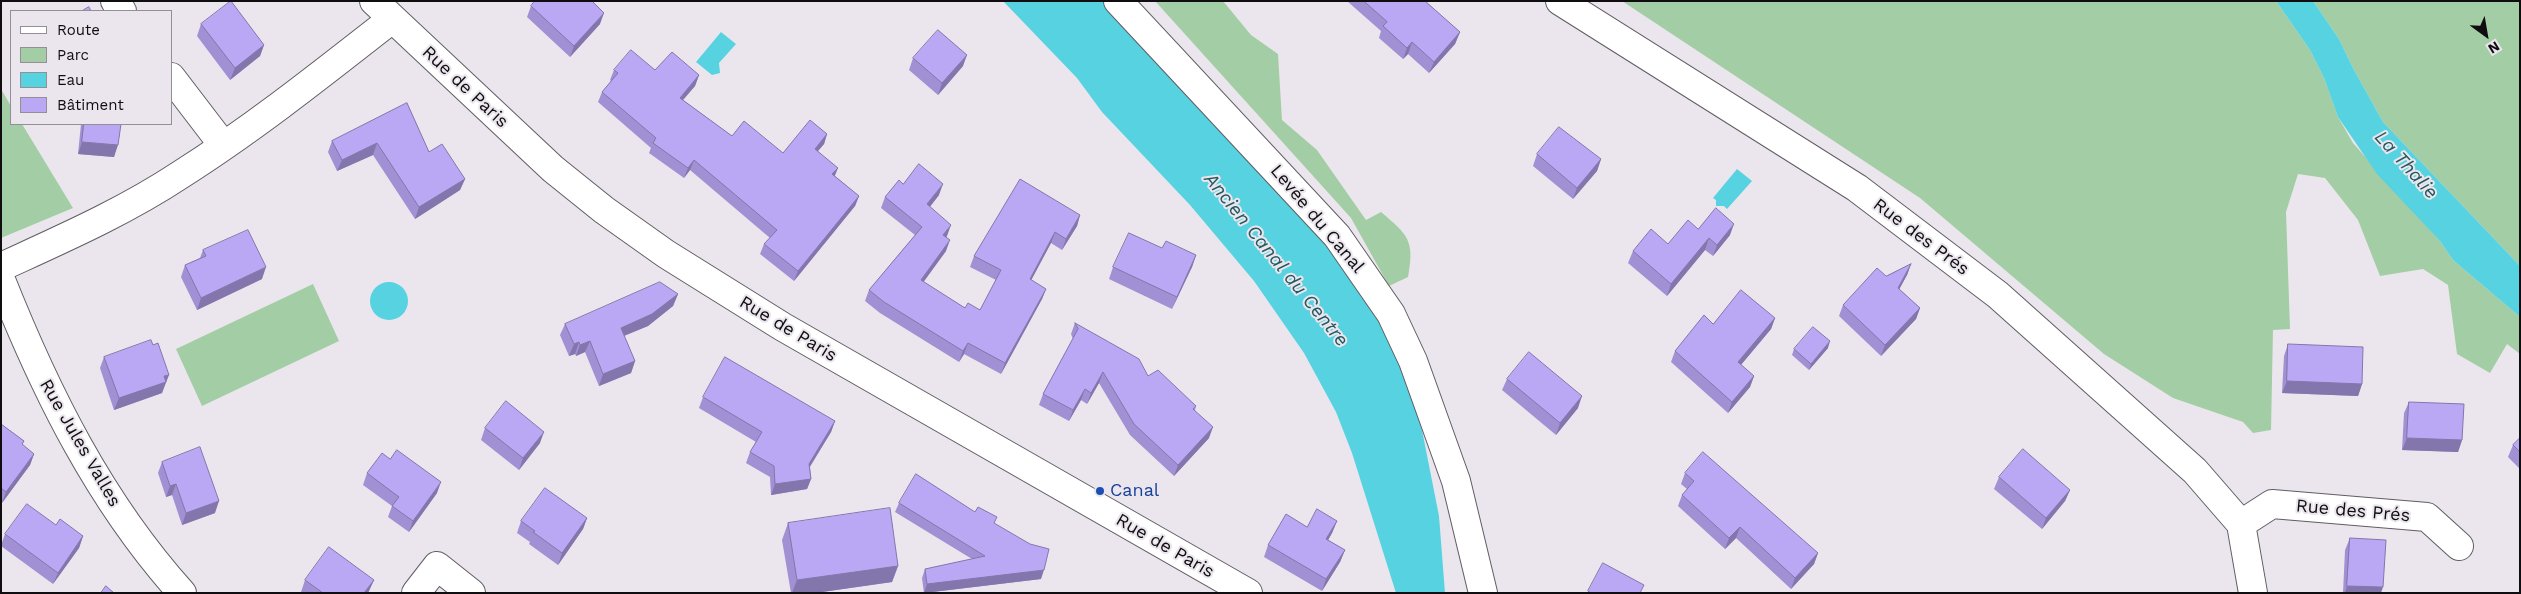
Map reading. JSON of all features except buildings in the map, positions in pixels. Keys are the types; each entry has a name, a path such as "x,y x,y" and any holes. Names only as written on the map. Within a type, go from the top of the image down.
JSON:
{"street":[{"name":"Levée du Canal","path":"1118,1 1331,230 1363,272 1391,314 1413,360 1456,481 1483,593"},
{"name":"Rue des Prés","path":"1560,1 1857,188 1998,295 2195,470 2241,524 2272,504 2428,517 2459,546"},
{"path":"1,267 101,221 181,175 306,86 383,10"},
{"name":"Rue de Paris","path":"383,10 553,169 604,210 666,254 783,327 1248,593"},
{"path":"172,78 223,146"},
{"name":"Rue Jules Valles","path":"1,280 39,372 74,441 144,550 182,593"},
{"path":"2241,524 2253,593"},
{"path":"416,593 437,566 471,593"}],"green space":[{"path":"1155,1 1223,1 1251,35 1278,54 1282,120 1317,150 1366,220 1381,212 1403,233 1410,246 1411,254 1408,277 1389,286 1351,218"},
{"path":"1622,1 2276,1 2310,50 2324,78 2338,117 2353,143 2440,241 2453,260 2520,317 2520,354 2507,344 2490,373 2457,354 2448,285 2423,269 2380,276 2358,220 2325,178 2298,174 2286,212 2290,329 2273,330 2271,430 2253,433 2243,422 2173,398 2104,354 1920,198"},
{"path":"2313,1 2520,1 2520,266 2383,122 2339,39"},
{"path":"1,89 10,104 10,125 23,125 73,208 1,238"},
{"path":"313,284 339,341 202,406 176,349"}],"water":[{"name":"Ancien Canal du Centre","path":"1003,1 1104,1 1310,218 1375,310 1404,374 1422,430 1439,516 1445,593 1396,593 1352,453 1336,412 1304,353 1254,281 1190,205 1102,112 1077,78"},
{"name":"La Thalie","path":"2276,1 2313,1 2339,39 2383,122 2520,266 2520,317 2453,260 2440,241 2377,174 2338,117 2324,78 2310,50"},
{"path":"721,32 736,44 719,63 720,73 712,75 696,62"},
{"path":"1737,169 1752,181 1727,209 1724,206 1716,206 1716,200 1713,198"},
{"path":"389,282 403,287 408,301 403,315 389,320 375,315 370,301 375,287"}],"place":[{"name":"Canal","path":"1100,491"}]}
